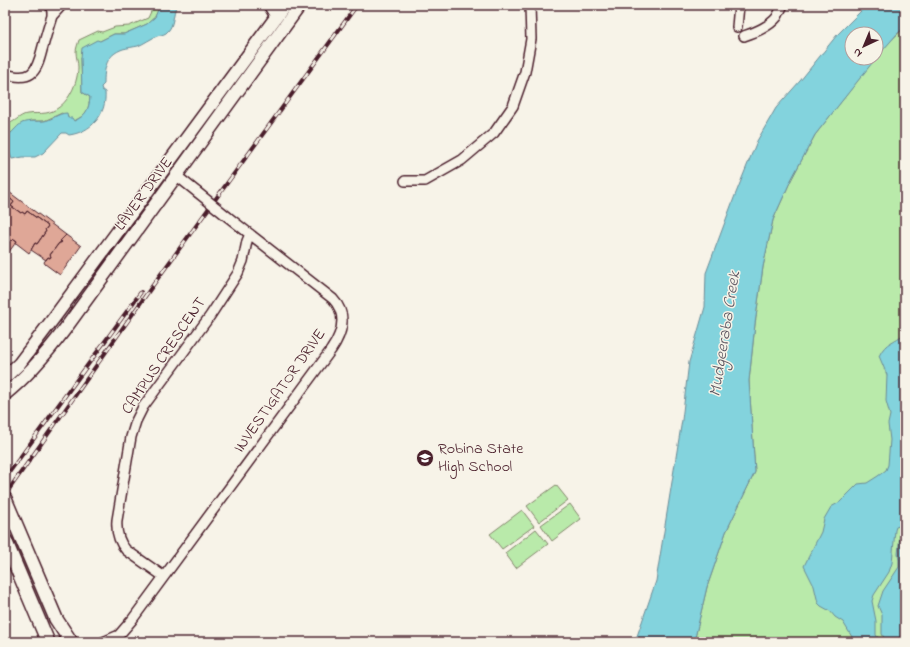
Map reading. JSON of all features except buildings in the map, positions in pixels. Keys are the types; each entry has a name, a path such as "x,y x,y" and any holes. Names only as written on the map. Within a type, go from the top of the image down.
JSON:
{"main road":[{"path":"5,499 56,619 72,642"},
{"path":"5,540 48,642"},
{"path":"60,642 72,642"}],"street":[{"path":"5,74 18,77 29,75 36,69 52,16 50,5"},
{"path":"52,16 62,5"},
{"path":"268,5 276,18"},
{"name":"LAVER DRIVE","path":"5,377 19,364 29,351 285,5"},
{"name":"LAVER DRIVE","path":"5,394 20,382 40,361 61,334 300,5"},
{"path":"405,182 425,181 444,171 462,160 494,133 513,106 525,72 531,39 530,5"},
{"path":"737,27 739,5"},
{"path":"744,36 766,26 777,17 783,5"},
{"name":"INVESTIGATOR DRIVE","path":"103,642 115,639 132,620 330,350 341,330 342,325 341,313 337,303 176,176"},
{"name":"CAMPUS CRESCENT","path":"163,576 126,550 117,533 117,520 132,433 136,420 143,407 217,306 238,273 250,234"},
{"path":"244,256 262,243"}],"green space":[{"path":"154,5 160,5 155,17 147,24 124,34 114,34 100,41 81,58 82,92 90,97 88,109 84,115 73,121 62,113 44,121 31,121 16,128 10,135 5,136 5,124 11,123 24,115 53,111 69,96 76,82 78,67 76,50 79,40 98,31 102,32 115,27 129,26 148,18"},
{"path":"905,27 905,642 694,642 707,587 726,532 755,472 749,381 763,267 773,220 791,180 815,135 869,66 884,66 884,47"},
{"path":"556,485 568,500 539,522 527,506"},
{"path":"570,504 581,519 552,541 541,525"},
{"path":"522,510 534,526 502,549 490,534"},
{"path":"536,529 548,544 516,568 505,553"}],"water":[{"path":"160,5 177,5 171,27 165,34 157,36 138,46 123,49 110,58 106,67 104,84 101,87 105,92 105,100 100,115 96,121 91,126 77,133 69,135 62,133 43,153 35,157 12,159 5,142 5,136 10,134 22,123 47,120 67,113 68,118 72,118 74,121 86,112 90,97 82,92 82,48 97,40 100,41 114,34 124,34 147,24 155,17"},
{"path":"867,5 905,5 905,27 884,49 884,26 846,26"},
{"name":"Mudgeeraba Creek","path":"844,28 844,66 870,66 815,135 791,180 773,220 763,267 749,381 755,472 726,532 707,587 694,642 635,642 656,581 682,420 689,362 705,307 706,273 757,141 776,108"},
{"path":"905,333 905,515 901,518 899,526 896,527 895,530 892,563 889,572 874,595 872,601 876,621 876,635 881,642 855,642 843,622 818,603 814,586 804,566 821,532 824,519 831,507 840,502 858,484 867,483 886,470 888,465 890,440 888,424 890,415 886,401 887,375 879,356 884,347"},
{"path":"905,526 905,642 886,642 882,634 882,615 878,606 883,591 899,567 898,554 900,535"}],"railway":[{"path":"5,495 158,278 357,5"},
{"path":"5,478 141,292"}],"place":[{"name":"Robina State High School","path":"425,458"}]}
